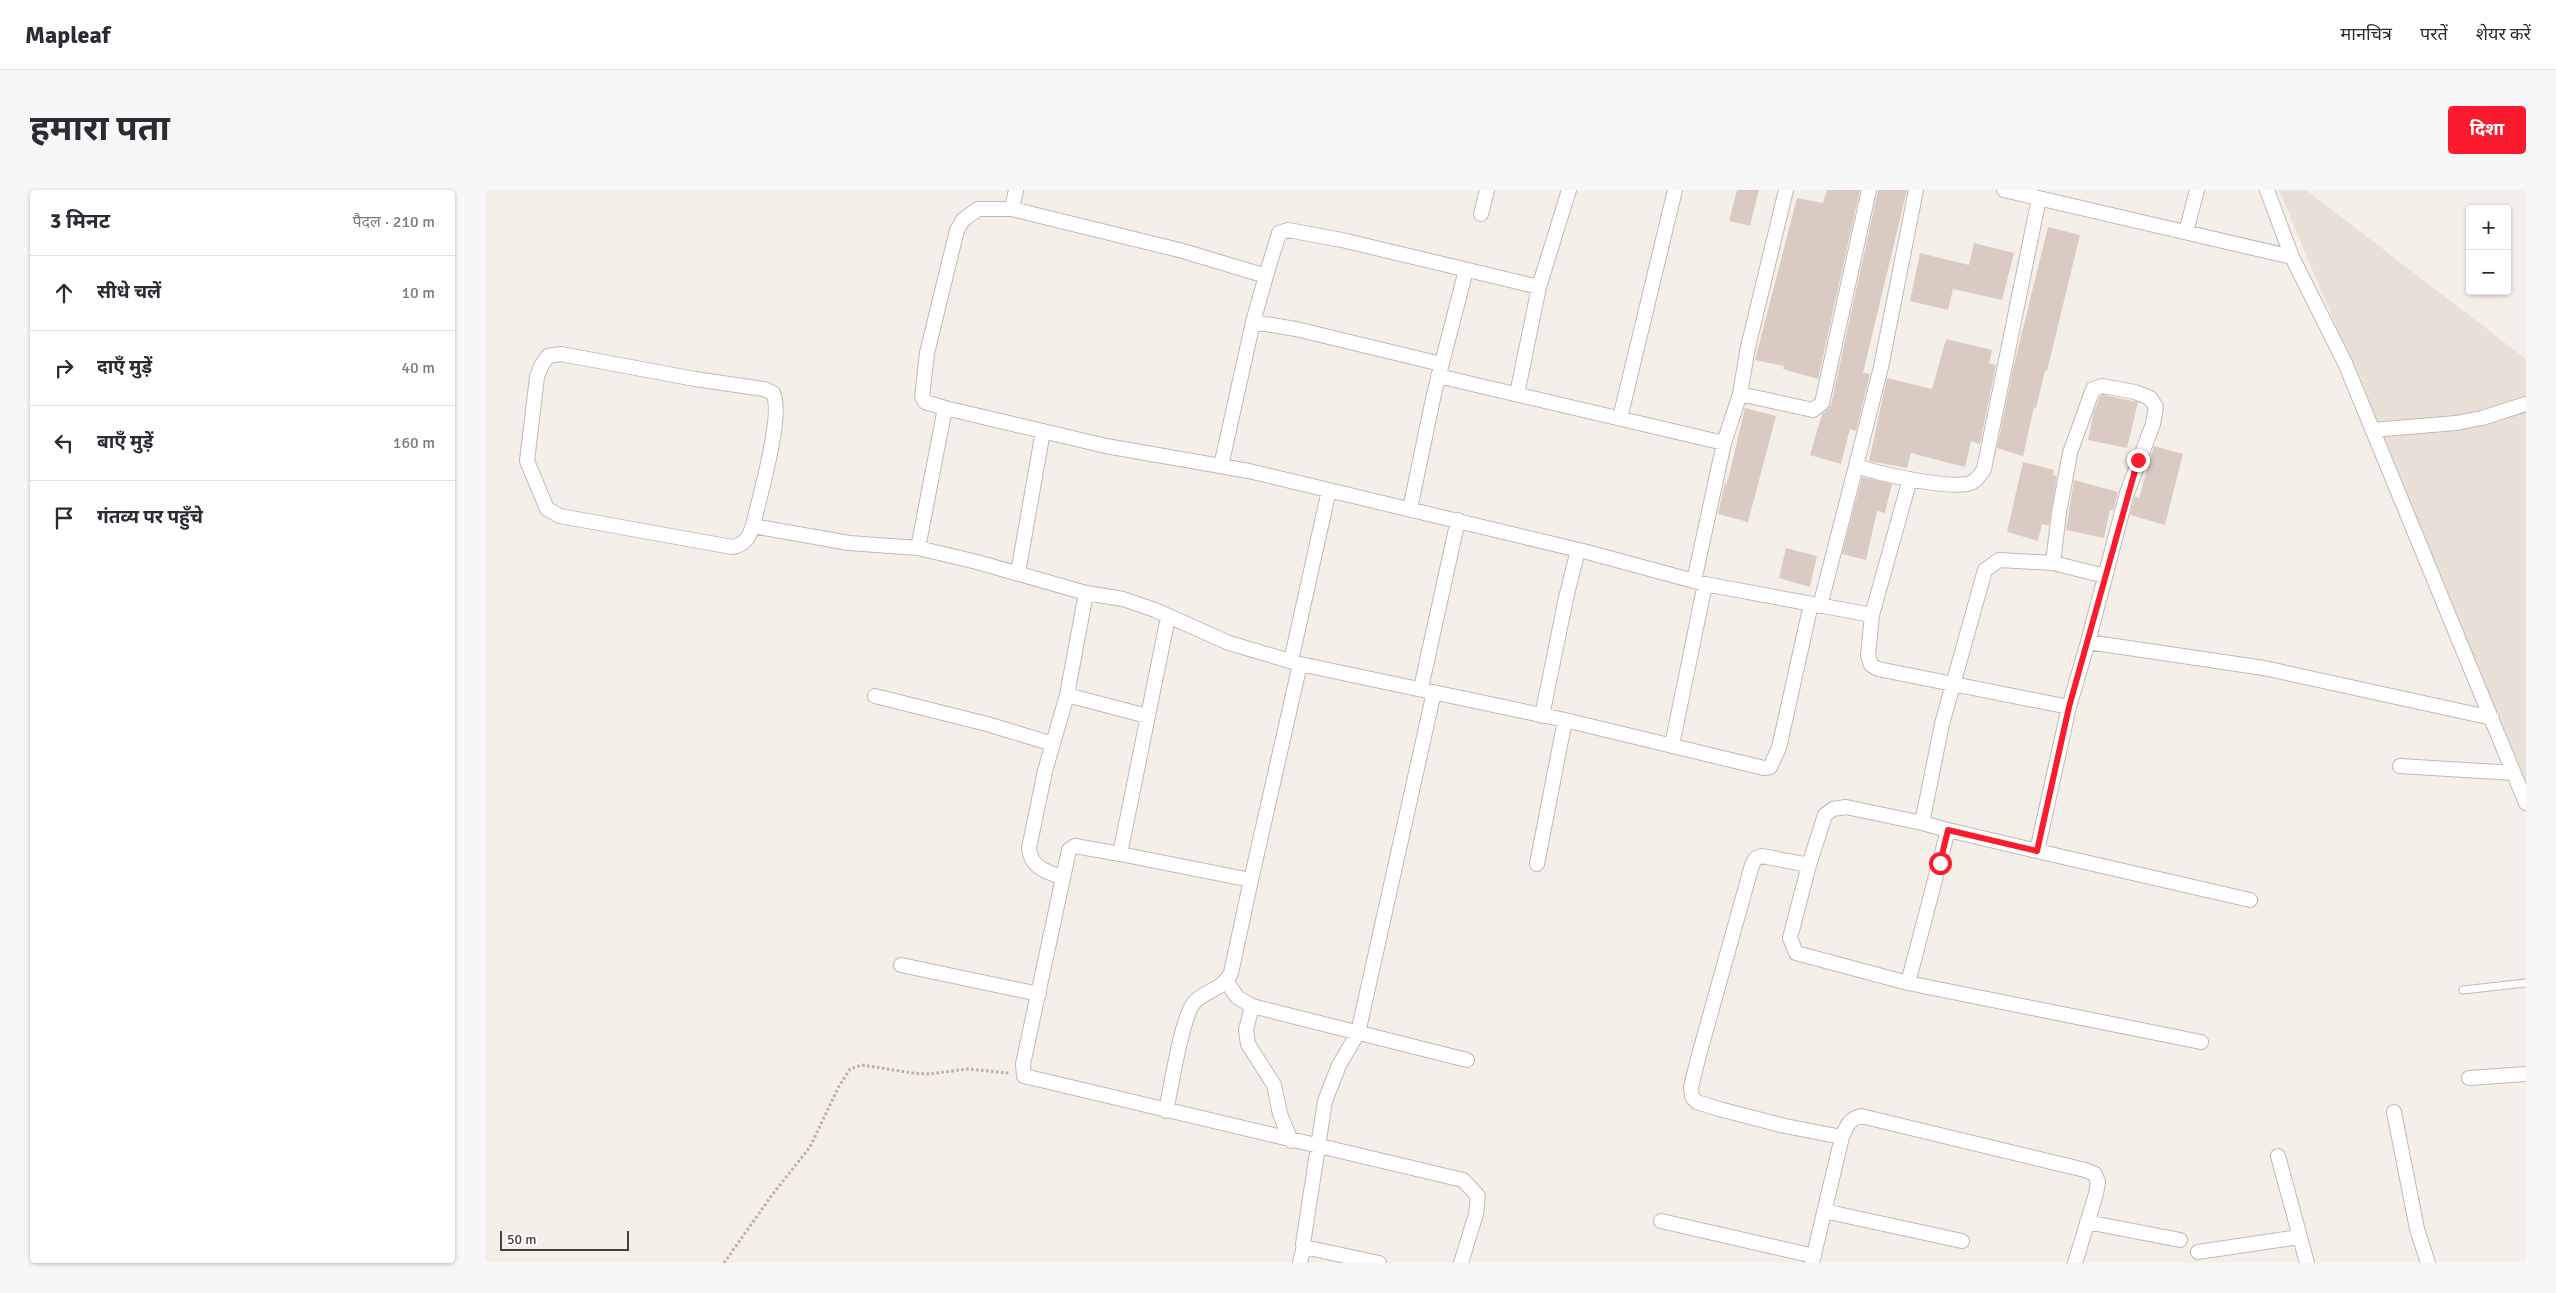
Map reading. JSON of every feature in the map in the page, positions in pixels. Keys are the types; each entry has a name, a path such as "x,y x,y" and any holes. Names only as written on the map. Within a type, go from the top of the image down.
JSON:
{"street":[{"path":"1012,208 1016,190"},
{"path":"1481,214 1487,190"},
{"path":"1517,394 1539,287 1569,190"},
{"path":"1620,418 1675,190"},
{"path":"1672,745 1724,443 1740,394 1748,347 1786,190"},
{"path":"1740,394 1813,410 1822,402 1869,190"},
{"path":"753,526 849,543 917,548 1018,573 1086,593 1123,599 1229,643 1295,662 1565,720 1764,768 1770,767 1779,748 1815,605 1856,466 1881,367 1917,190"},
{"path":"2004,190 2031,194 2292,257"},
{"path":"2186,232 2197,190"},
{"path":"2267,190 2292,257 2345,363 2526,803"},
{"path":"1856,466 1910,479 1967,484 1977,480 1984,469 2031,194"},
{"path":"1266,276 1183,252 1012,208 978,209 963,220 957,230 927,353 922,390 925,402 1106,446 1221,466 1458,520 1699,583 1872,615"},
{"path":"1221,466 1253,322 1279,233 1287,230 1342,240 1539,287"},
{"path":"1410,509 1440,370 1466,270"},
{"path":"1253,322 1296,329 1517,394 1724,443"},
{"path":"561,354 695,379 764,388 773,393 777,400 775,428 753,526 746,541 732,547 560,516 547,509 527,461 537,377 541,366 548,356 561,354"},
{"path":"2037,851 2069,707 2127,493 2153,424 2156,407 2151,398 2135,392 2102,386 2093,389 2070,453 2059,513 2053,563"},
{"path":"2372,430 2456,423 2482,418 2526,404"},
{"path":"917,548 945,408"},
{"path":"1018,573 1043,431"},
{"path":"1910,479 1872,615 1868,655 1871,665 2069,707"},
{"path":"1166,1111 1187,1019 1193,1004 1202,996 1214,992 1227,982 1231,973 1329,490"},
{"path":"1421,688 1458,520"},
{"path":"1542,716 1566,598 1578,550"},
{"path":"1921,822 1953,682 1985,570 1999,560 2053,563 2105,576"},
{"path":"1063,878 1037,867 1030,859 1029,848 1053,744 1067,695 1086,593"},
{"path":"1120,854 1168,617"},
{"path":"2088,642 2264,668 2492,718"},
{"path":"1300,1263 1325,1101 1339,1065 1358,1033 1435,692"},
{"path":"1067,695 1147,716"},
{"path":"875,696 987,724 1053,744"},
{"path":"1537,864 1565,720"},
{"path":"2401,766 2514,773"},
{"path":"2201,1042 1908,983 1796,953 1789,938 1825,815 1833,809 1845,807 1921,822 1948,830 2250,900"},
{"path":"1908,983 1948,830"},
{"path":"1251,880 1075,846 1069,850 1023,1064 1025,1076 1291,1141 1463,1180 1478,1196 1476,1214 1461,1263"},
{"path":"1809,865 1762,856 1756,858 1752,865 1691,1087 1692,1097 1697,1102 1785,1126 1842,1137"},
{"path":"901,965 1039,994"},
{"path":"1227,982 1237,997 1252,1006 1467,1060"},
{"path":"1252,1006 1246,1030 1248,1044 1274,1085 1280,1114 1291,1141"},
{"path":"2469,1078 2526,1074"},
{"path":"2394,1112 2417,1229 2427,1263"},
{"path":"1661,1221 1813,1260 1842,1137 1847,1125 1853,1118 1861,1116 2095,1174 2098,1182 2096,1194 2075,1263"},
{"path":"2278,1156 2307,1263"},
{"path":"1824,1211 1962,1241"},
{"path":"2087,1222 2180,1240"},
{"path":"2198,1252 2299,1237"},
{"path":"1303,1246 1379,1263"}],"lane":[{"path":"2463,990 2526,983"}],"path":[{"path":"724,1263 772,1195 810,1148 838,1088 849,1070 862,1065 929,1074 968,1069 1025,1076"}],"shaded area":[{"path":"2279,190 2306,190 2526,359 2526,782"}],"building":[{"path":"1737,190 1759,190 1750,226 1729,221"},
{"path":"1827,190 1860,190 1818,379 1783,369 1784,366 1755,360 1797,198 1823,203"},
{"path":"1878,190 1907,190 1863,373 1870,374 1856,431 1850,429 1841,464 1810,455 1822,414 1831,405"},
{"path":"2048,227 2080,235 2047,371 2045,371 2036,408 2034,407 2023,456 1997,448 2013,369"},
{"path":"1974,243 2014,253 2002,300 1953,289 1948,310 1910,301 1920,253 1969,265"},
{"path":"1946,339 1992,350 1989,363 1996,365 1980,444 1971,441 1965,467 1911,453 1907,468 1869,461 1887,378 1932,389"},
{"path":"2100,396 2138,402 2127,448 2088,440 2094,412"},
{"path":"1745,408 1776,416 1748,522 1718,514"},
{"path":"2154,446 2183,454 2165,525 2130,515 2135,496 2139,498"},
{"path":"2023,462 2054,470 2053,475 2057,476 2049,526 2042,524 2038,541 2007,532"},
{"path":"1862,477 1892,484 1885,513 1877,511 1866,560 1842,554"},
{"path":"2074,480 2118,492 2113,511 2110,510 2104,538 2066,530"},
{"path":"1786,548 1817,556 1810,587 1779,578"}],"route":[{"path":"1940,863 1948,830 2037,851 2069,707 2088,642 2094,613 2117,539 2127,493 2138,460"}]}
